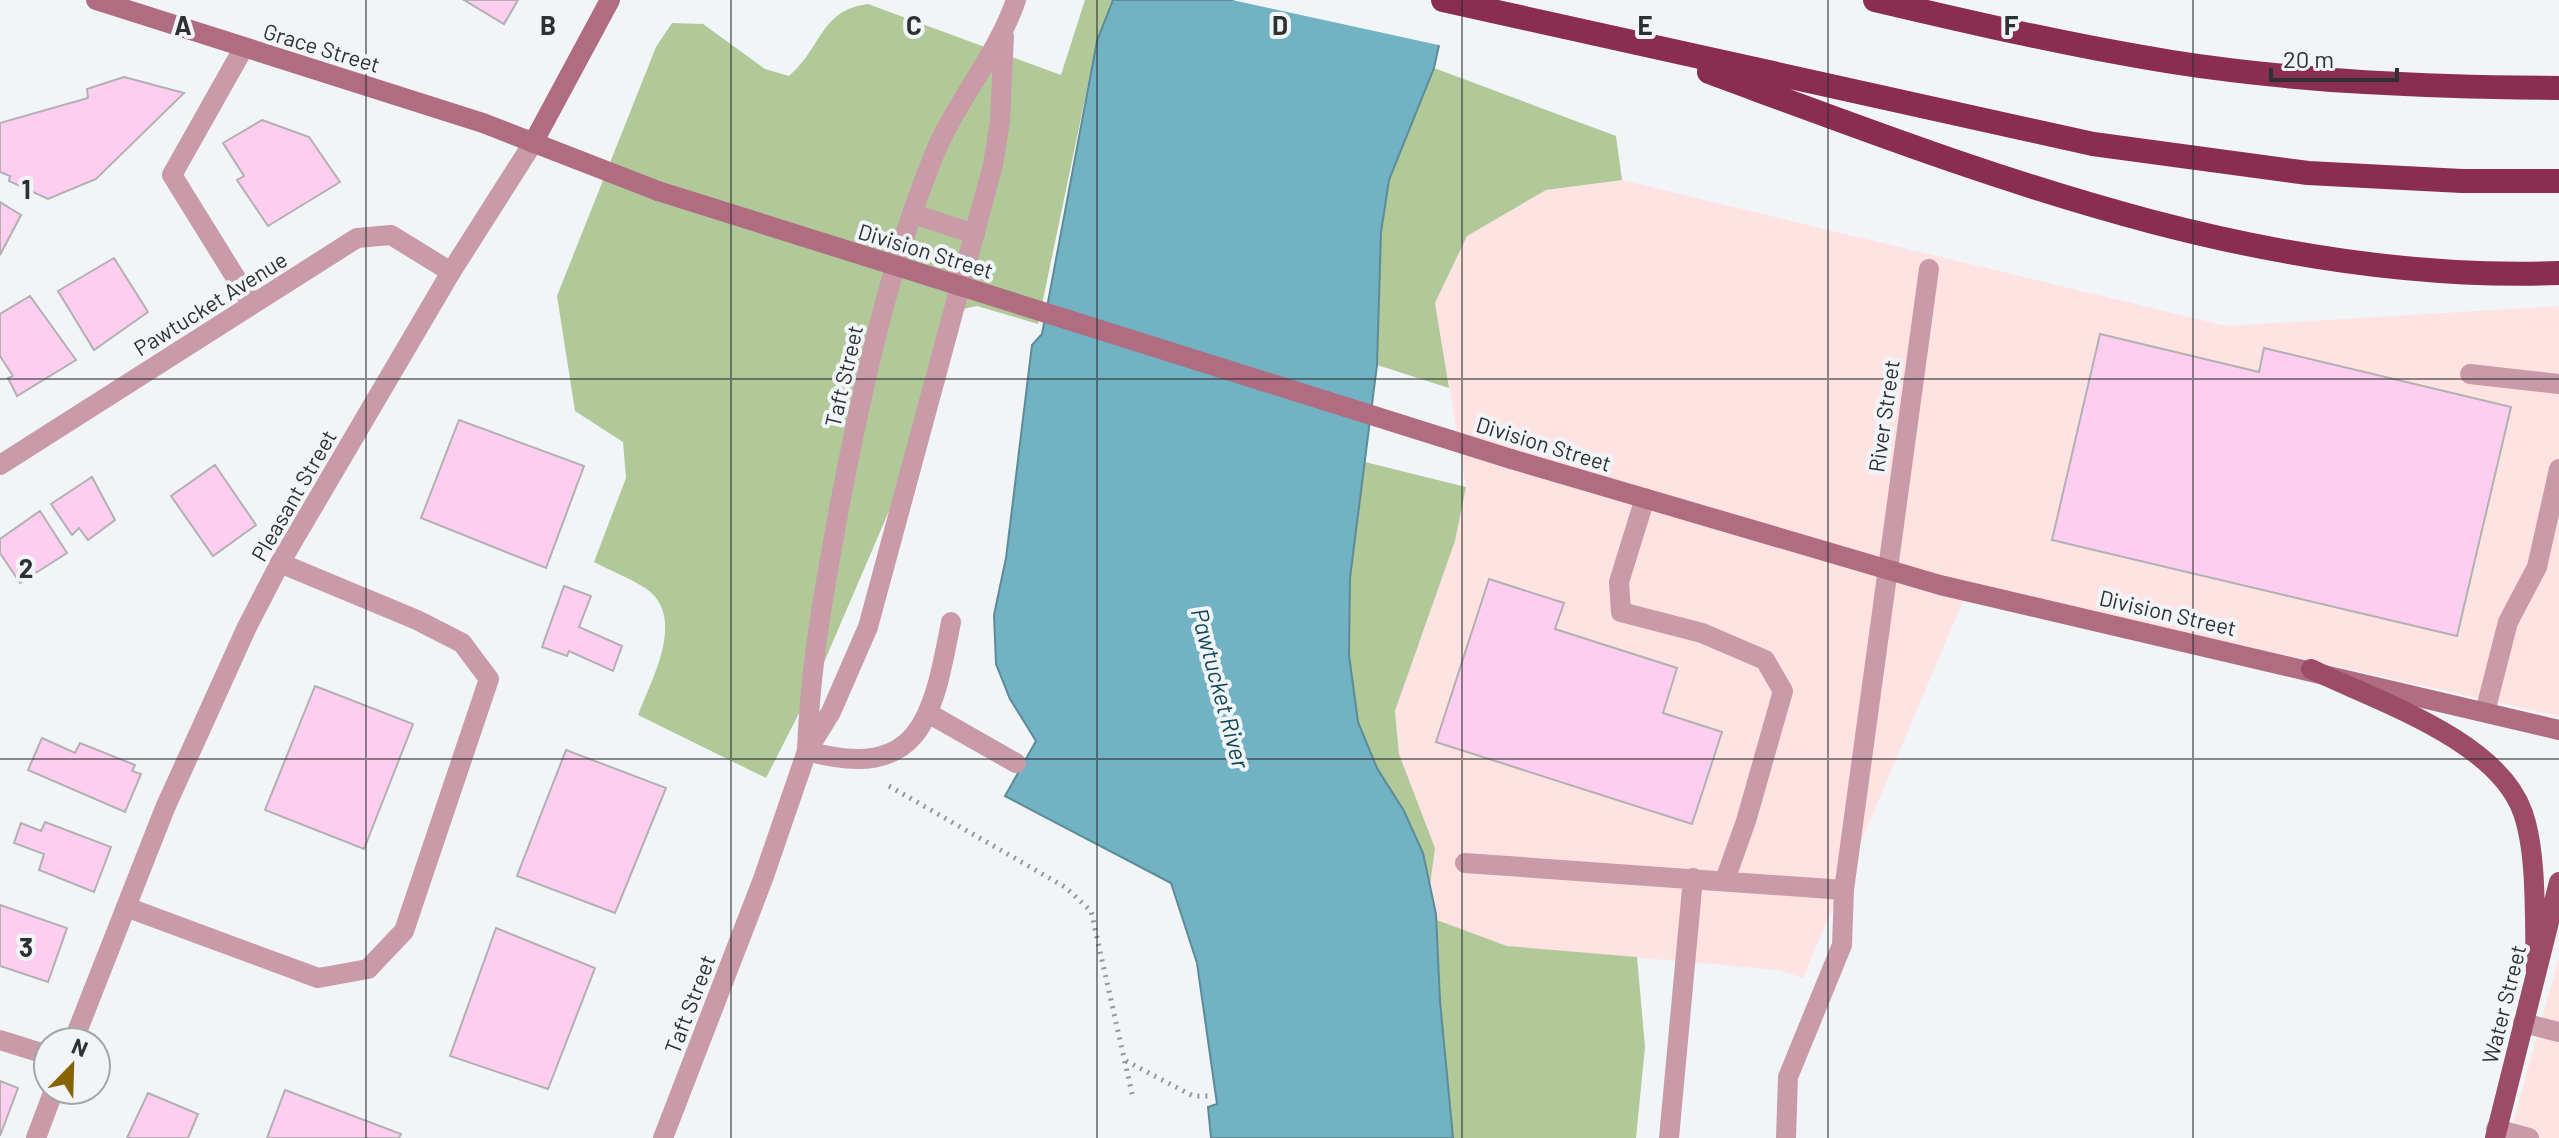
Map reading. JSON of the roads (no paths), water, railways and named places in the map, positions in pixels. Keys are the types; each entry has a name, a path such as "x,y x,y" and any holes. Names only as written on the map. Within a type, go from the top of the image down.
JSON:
{"highway":[{"path":"1443,0 2016,128 2169,156 2376,178 2559,181"},
{"path":"1875,0 2053,41 2250,72 2405,84 2559,88"},
{"path":"1621,39 1973,167 2201,236 2346,262 2483,273 2559,273"}],"main road":[{"name":"Grace Street","path":"96,0 243,49 429,105 533,143"},
{"name":"Pleasant Street","path":"533,143 610,0"},
{"name":"Division Street","path":"533,143 658,191 1511,459 1886,570 2559,730"},
{"path":"2311,669 2461,741 2502,773 2523,814 2532,879 2536,972"},
{"name":"Water Street","path":"2496,1134 2559,882"}],"street":[{"name":"Taft Street","path":"807,751 814,647 873,347 932,158 955,111 1004,36 1016,0"},
{"name":"Taft Street","path":"663,1138 763,879 807,751 849,676 884,581 975,234 1000,121 1004,36"},
{"path":"243,49 172,175 252,304"},
{"name":"Pleasant Street","path":"79,1026 219,683 280,563 451,272 533,143"},
{"path":"913,214 975,234"},
{"name":"Pawtucket Avenue","path":"0,465 357,238 372,234 391,235 407,242 451,272"},
{"name":"River Street","path":"1786,1138 1788,1077 1842,945 1844,890 1929,269"},
{"path":"2470,374 2559,384"},
{"path":"2485,712 2508,622 2537,567 2559,469"},
{"path":"1645,498 1619,582 1621,612 1702,633 1765,660 1783,691 1746,821 1725,880"},
{"path":"126,907 318,978 368,969 404,931 489,679 462,643 280,563"},
{"path":"807,751 858,760 882,758 901,749 917,733 928,713 937,689 951,622"},
{"path":"928,713 1016,763"},
{"path":"1465,863 1844,890"},
{"path":"1669,1138 1693,878"},
{"path":"2523,1023 2559,1032"},
{"path":"0,1040 32,1050"},
{"path":"36,1138 48,1106"},
{"path":"2496,1134 2529,1138"}],"water":[{"name":"Pawtucket River","path":"1113,0 1449,0 1434,68 1389,180 1381,232 1377,365 1350,578 1349,655 1358,722 1377,768 1404,811 1423,853 1436,914 1440,1001 1453,1138 1211,1138 1208,1107 1217,1104 1197,963 1171,883 1005,796 1036,741 1010,699 996,664 994,615 1006,558 1032,345 1042,334 1097,41"}]}
